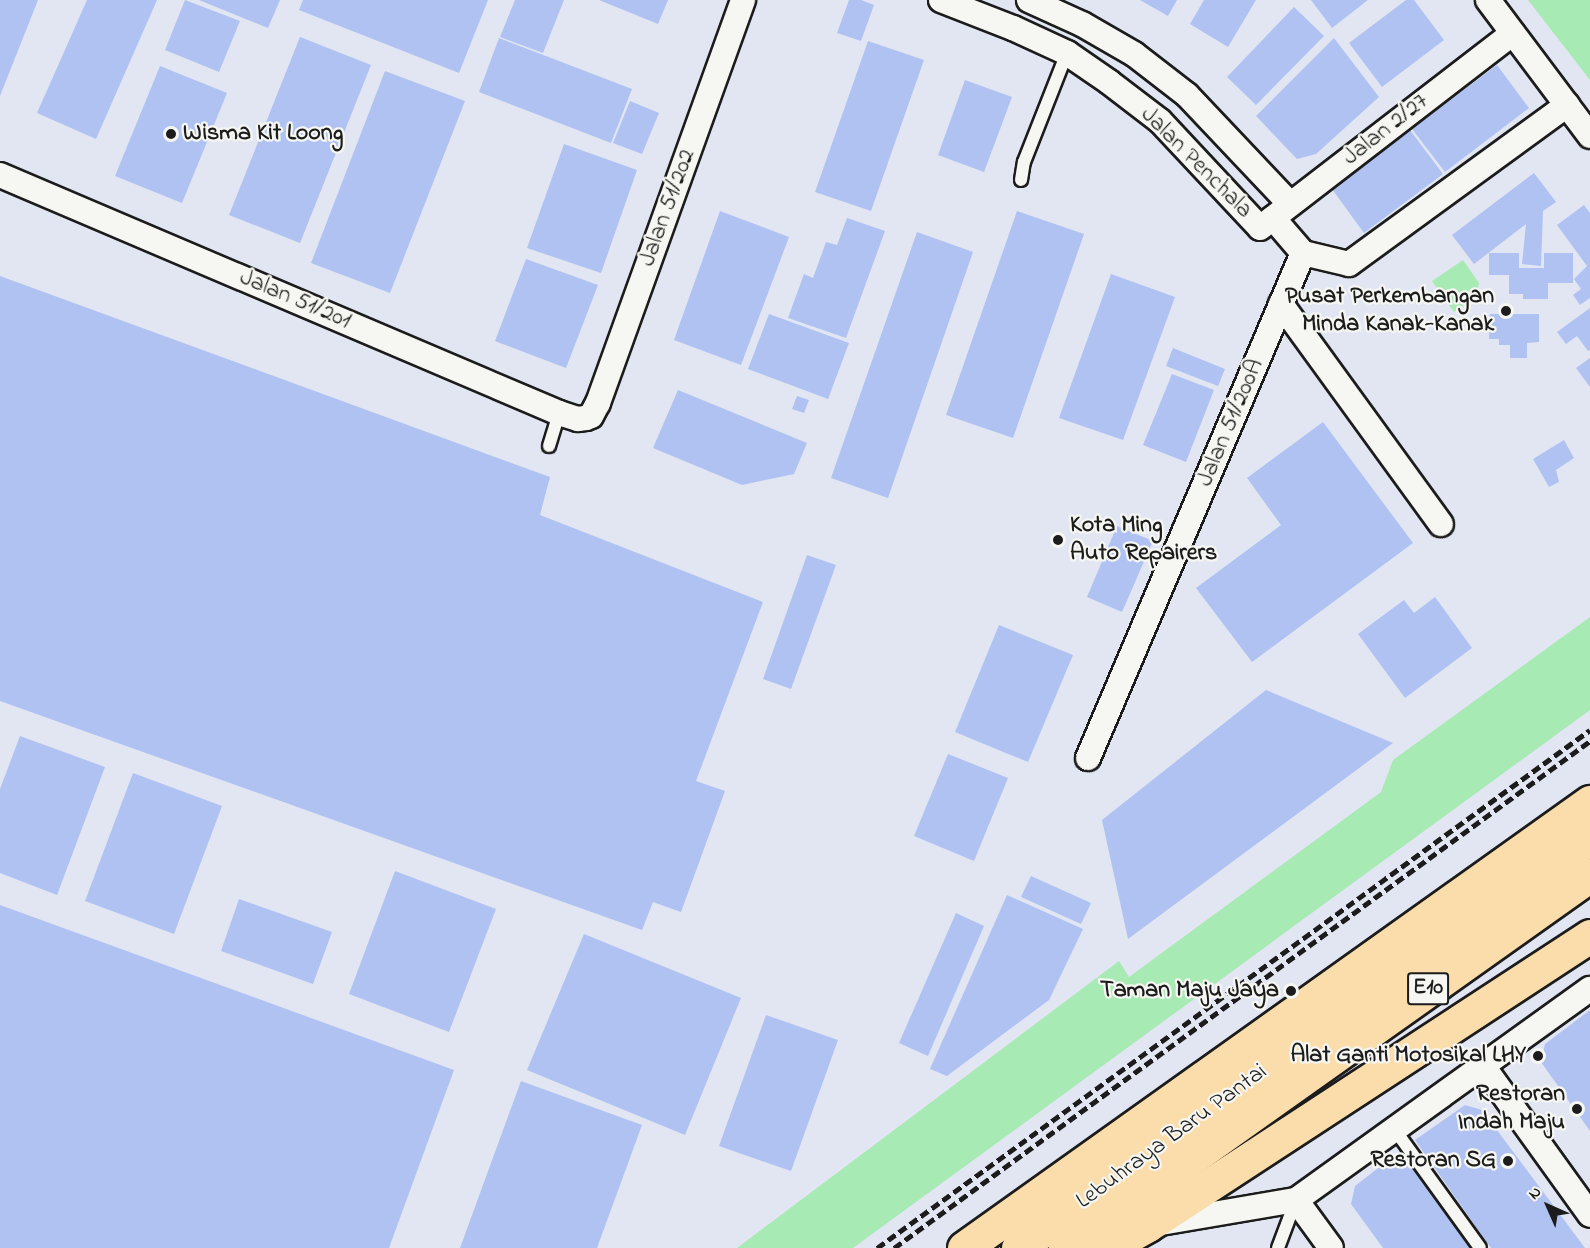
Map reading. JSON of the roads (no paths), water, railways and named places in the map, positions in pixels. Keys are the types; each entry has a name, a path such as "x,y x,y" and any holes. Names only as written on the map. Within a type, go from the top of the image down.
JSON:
{"highway":[{"path":"964,1248 1585,816"},
{"name":"Lebuhraya Baru Pantai","path":"1018,1248 1585,816"},
{"name":"Lebuhraya Baru Pantai","path":"1065,1248 1590,875"},
{"path":"1107,1248 1148,1225 1590,936"}],"street":[{"name":"Jalan 51/202","path":"591,416 598,403 743,0"},
{"name":"Jalan Penchala","path":"941,0 1013,28 1067,53 1160,121 1274,217"},
{"name":"Jalan Penchala","path":"1029,0 1082,24 1134,54 1178,88 1303,253"},
{"path":"1488,0 1590,136"},
{"name":"Jalan 2/27","path":"1274,217 1513,33"},
{"path":"1303,253 1349,264 1567,105"},
{"name":"Jalan 51/201","path":"0,175 560,412 578,419 591,416"},
{"name":"Jalan 51/200A","path":"1088,758 1303,253"},
{"path":"1281,304 1441,524"},
{"path":"1148,1225 1296,1200 1589,992"},
{"path":"1483,1066 1590,1215"},
{"path":"1296,1200 1331,1248"}],"lane":[{"path":"1022,180 1024,162 1067,53"},
{"path":"549,446 560,412"},
{"path":"1395,1130 1480,1248"},
{"path":"1278,1248 1296,1200"}],"railway":[{"path":"877,1248 1590,730"},
{"path":"894,1248 1590,741"}],"place":[{"name":"Wisma Kit Loong","path":"171,134"},
{"name":"Pusat Perkembangan Minda Kanak-Kanak","path":"1506,311"},
{"name":"Kota Ming Auto Repairers","path":"1058,540"},
{"name":"Taman Maju Jaya","path":"1291,991"},
{"name":"Alat Ganti Motosikal LHY","path":"1538,1056"},
{"name":"Restoran Indah Maju","path":"1577,1109"},
{"name":"Restoran SG","path":"1508,1161"}]}
